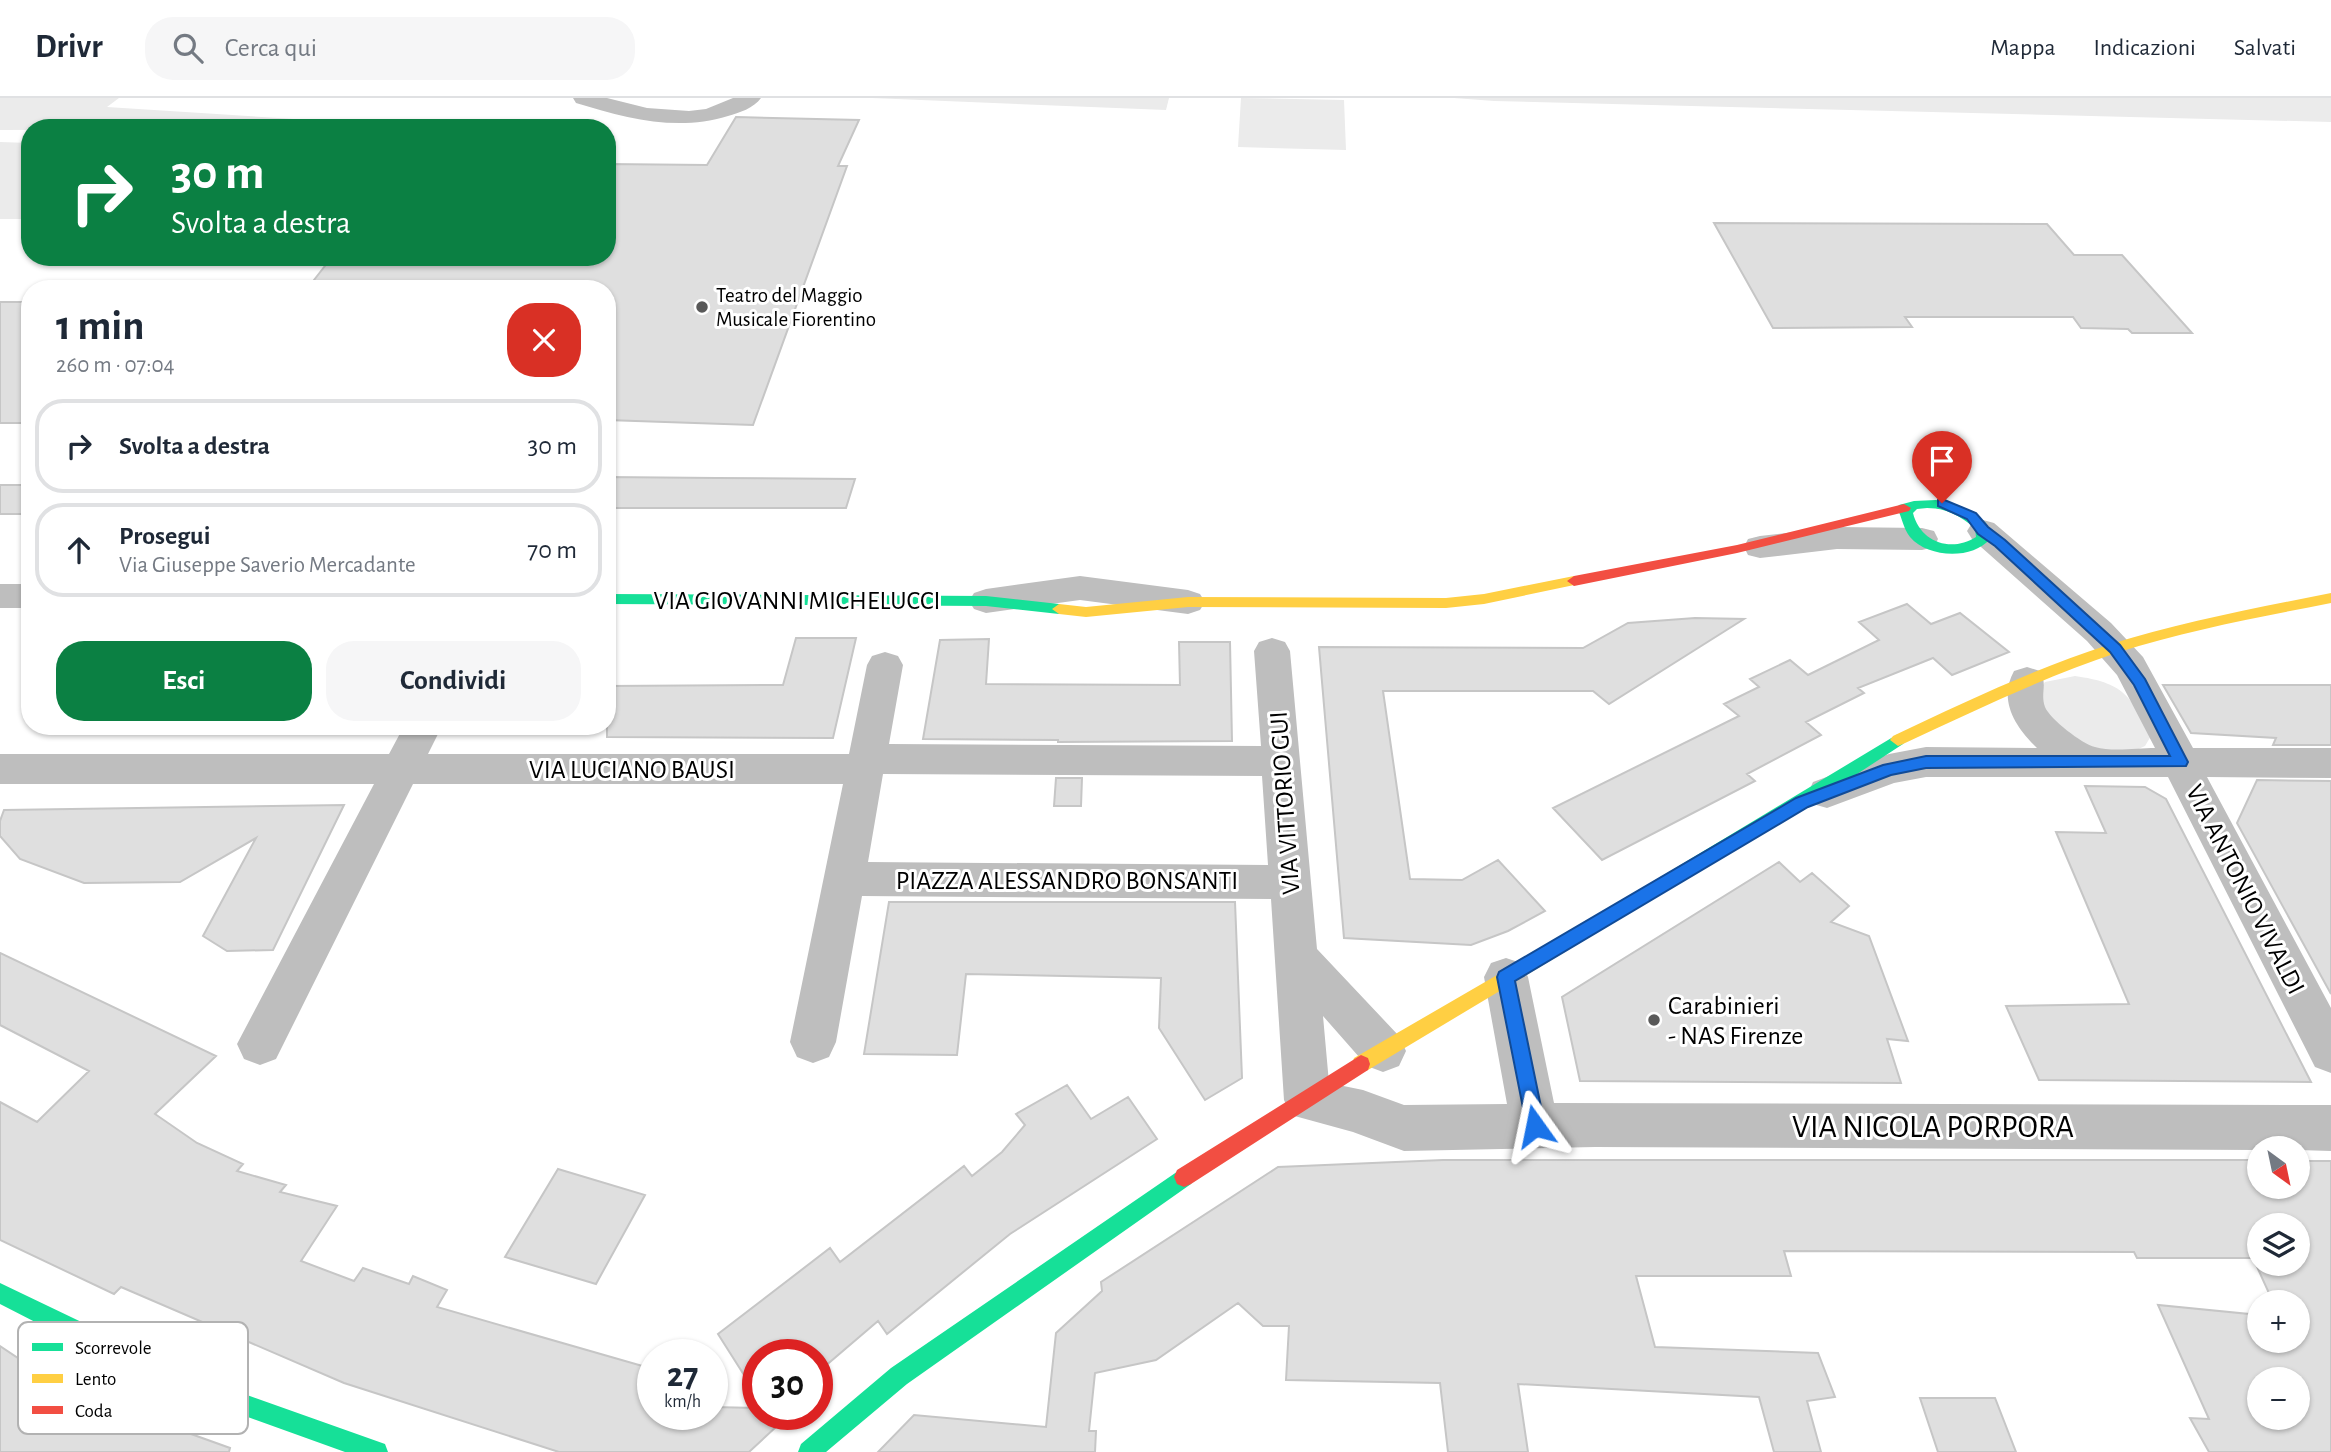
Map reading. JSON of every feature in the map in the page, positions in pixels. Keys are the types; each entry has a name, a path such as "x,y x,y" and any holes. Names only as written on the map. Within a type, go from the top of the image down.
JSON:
{"street":[{"path":"584,98 639,115 691,118 714,115 750,98"},
{"name":"VIA GIOVANNI MICHELUCCI","path":"616,599 986,601 1080,588 1188,602 1447,603 1484,600 1737,549 1926,502 1951,506 1972,516 1975,540"},
{"path":"1914,505 1906,512 1905,520 1910,530 1922,540 1937,547 1975,540"},
{"name":"VIA GIOVANNI MICHELUCCI","path":"1737,549 1838,538 1922,540"},
{"name":"VIA ANTONIO VIVALDI","path":"1975,540 2035,577 2115,648 2140,682 2207,818 2331,1052"},
{"path":"0,596 21,596"},
{"path":"809,1452 898,1376 1076,1250 1224,1150 1383,1051 1802,802 1897,741 2027,680 2115,648 2260,612 2331,598"},
{"name":"VIA VITTORIO GUI","path":"1272,650 1307,1100"},
{"path":"813,1042 885,664"},
{"path":"2027,680 2024,696 2032,717 2061,746 2089,762"},
{"path":"260,1044 418,735"},
{"path":"866,764 1280,761"},
{"path":"1802,802 1875,774 1914,763 2331,763"},
{"name":"VIA LUCIANO BAUSI","path":"0,769 400,769 866,764"},
{"name":"PIAZZA ALESSANDRO BONSANTI","path":"844,879 1290,882"},
{"path":"1296,956 1383,1051"},
{"path":"1506,977 1535,1126"},
{"name":"VIA NICOLA PORPORA","path":"1307,1100 1363,1112 1376,1120 1404,1128 2331,1128"},
{"path":"0,1293 58,1322"},
{"path":"248,1406 377,1452"}],"shaded area":[{"path":"0,98 119,98 107,107 294,119 21,119 21,130 0,130"},
{"path":"872,98 1169,98 1166,110"},
{"path":"1241,98 1344,100 1346,150 1238,147"},
{"path":"1454,98 2331,98 2331,122 1494,101"},
{"path":"0,142 21,143 21,219 0,219"},
{"path":"2075,676 2105,683 2124,693 2151,736 2145,746 2132,752 2093,750 2044,717 2038,691 2045,682"}],"building":[{"name":"Teatro del Maggio Musicale Fiorentino","path":"736,117 859,120 838,166 847,166 753,425 616,420 616,280 314,280 325,266 616,266 616,164 707,165"},
{"path":"1714,223 2047,224 2074,255 2122,255 2192,333 2132,333 2128,329 2081,328 2073,317 1905,317 1912,327 1773,328"},
{"path":"0,302 21,302 21,423 0,423"},
{"path":"616,477 855,479 846,508 616,508"},
{"path":"0,485 21,485 21,514 0,514"},
{"path":"1907,604 1931,624 1960,613 2009,652 1952,675 1933,658 1858,688 1864,693 1806,722 1821,735 1747,774 1755,781 1602,860 1553,808 1739,716 1724,704 1759,687 1750,679 1790,660 1808,675 1879,640 1859,622"},
{"path":"1695,618 1744,619 1609,704 1593,691 1383,691 1410,879 1462,880 1498,860 1545,911 1508,931 1471,945 1344,938 1319,647 1583,648 1628,623"},
{"path":"796,638 856,638 833,738 607,737 616,735 616,686 783,685"},
{"path":"989,639 986,684 1180,685 1179,642 1230,642 1232,741 1058,742 923,739 940,640"},
{"path":"2163,685 2331,685 2331,745 2273,745 2276,738 2191,733"},
{"path":"1056,778 1082,778 1081,806 1054,806"},
{"path":"2257,780 2331,781 2331,994 2237,823"},
{"path":"2085,786 2145,787 2166,799 2311,1082 2039,1080 2006,1006 2129,1004 2056,832 2106,833"},
{"path":"344,805 273,950 227,951 203,936 256,838 180,882 84,883 20,859 0,836 0,821 4,810"},
{"path":"1779,862 1800,882 1812,873 1849,906 1831,922 1869,936 1908,1041 1887,1039 1901,1083 1580,1081 1562,997"},
{"path":"889,902 1235,902 1242,1078 1205,1100 1159,1028 1161,978 966,974 957,1055 864,1054"},
{"path":"0,953 216,1056 155,1114 197,1143 243,1164 237,1171 286,1185 280,1192 337,1206 301,1261 354,1281 363,1268 409,1284 413,1276 447,1290 437,1307 637,1364 637,1430 728,1430 728,1407 742,1408 742,1430 773,1430 749,1452 559,1452 344,1383 248,1342 248,1322 202,1322 121,1287 114,1294 0,1240 0,1102 37,1122 89,1071 0,1025"},
{"path":"1067,1085 1091,1119 1128,1097 1157,1139 1010,1234 887,1334 878,1321 833,1359 833,1339 742,1339 742,1372 728,1350 728,1339 721,1339 718,1334 830,1248 840,1262 964,1166 972,1176 1002,1152 1025,1125 1016,1114"},
{"path":"1443,1160 2247,1160 2247,1199 2310,1199 2310,1161 2331,1161 2331,1452 2209,1452 2190,1418 2209,1419 2158,1305 2247,1314 2247,1353 2310,1353 2310,1290 2268,1290 2261,1276 2310,1276 2310,1213 2247,1213 2247,1258 2137,1258 2134,1252 1784,1251 1791,1276 1636,1276 1655,1347 1818,1353 1835,1397 1807,1401 1821,1452 1774,1452 1759,1397 1518,1384 1528,1452 1448,1452 1440,1383 1286,1380 1289,1326 1263,1326 1238,1303 1156,1360 1095,1373 1089,1431 1096,1431 1095,1452 878,1452 914,1415 1046,1427 1056,1333 1102,1291 1101,1282 1278,1167"},
{"path":"558,1169 645,1195 596,1284 505,1257"},
{"path":"0,1346 18,1358 18,1434 191,1434 230,1448 229,1452 0,1452"},
{"path":"1920,1398 1995,1398 2016,1452 1938,1452"}],"traffic: fast":[{"path":"1904,508 1916,505 1927,504 1954,508 1981,526 1983,539 1961,549 1936,547 1925,542 1915,534 1909,524 1906,512 1914,505"},
{"path":"616,599 986,601 1059,609"},
{"path":"1592,927 1802,802 1898,740"},
{"path":"809,1452 899,1376 1184,1177"},
{"path":"0,1293 58,1322"},
{"path":"248,1406 377,1452"}],"traffic: slow":[{"path":"1059,609 1086,612 1188,602 1446,603 1484,599 1574,581"},
{"path":"1898,740 2085,658 2194,626 2331,598"},
{"path":"1361,1064 1592,927"}],"traffic: jam":[{"path":"1574,581 1737,549 1904,508"},
{"path":"1184,1177 1361,1064"}],"place":[{"name":"Teatro del Maggio Musicale Fiorentino","path":"702,307"},
{"name":"Carabinieri - NAS Firenze","path":"1654,1020"}],"route":[{"path":"1535,1126 1506,977 1802,802 1889,769 1914,763 2180,762 2140,682 2115,648 2000,543 1983,531 1972,516 1942,503"}]}
